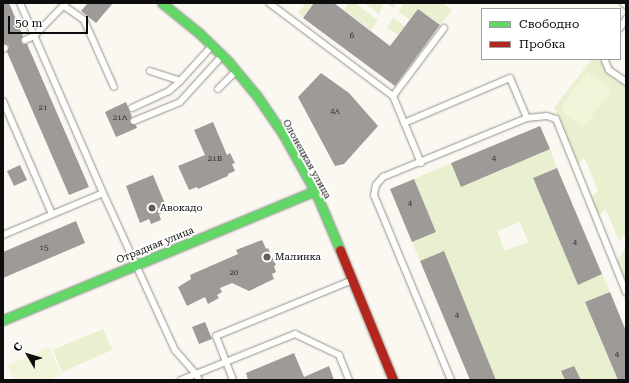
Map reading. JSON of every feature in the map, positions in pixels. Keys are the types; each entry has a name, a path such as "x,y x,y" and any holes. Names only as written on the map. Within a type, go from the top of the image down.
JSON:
{"street":[{"name":"Олонецкая улица","path":"162,3 198,32 236,71 257,96 283,134 315,191 393,380"},
{"name":"Отрадная улица","path":"3,320 315,191"}],"lane":[{"path":"20,3 103,193 175,350 197,377"},
{"path":"269,3 393,96 421,163"},
{"path":"25,40 34,36 64,5 84,20 114,87"},
{"path":"393,96 444,28"},
{"path":"132,108 169,91 212,46"},
{"path":"134,121 180,102 222,56"},
{"path":"605,60 610,70 626,82"},
{"path":"150,71 180,81"},
{"path":"218,89 236,71"},
{"path":"404,123 510,78 527,118"},
{"path":"3,101 52,214"},
{"path":"451,380 374,195 376,185 383,177 421,163 527,118 547,116 556,119 626,292"},
{"path":"3,234 103,193"},
{"path":"233,380 216,336 352,281"},
{"path":"180,380 197,377 225,362 295,334 339,355 349,380"}],"green space":[{"path":"306,3 314,3 303,17 298,13"},
{"path":"349,3 355,3 378,20 371,30 344,10"},
{"path":"365,3 387,3 382,5 379,15"},
{"path":"387,3 397,3 393,8"},
{"path":"404,3 443,3 452,10 440,25 418,9 410,20 398,11"},
{"path":"393,18 405,26 398,35 387,27"},
{"path":"591,60 601,60 607,73 626,87 626,239 624,235 619,241 606,209 598,216 591,198 598,190 584,157 578,165 554,108"},
{"path":"588,71 612,90 583,128 565,114 562,106"},
{"path":"550,149 557,168 533,178 578,285 602,274 610,292 585,303 618,380 581,380 574,366 561,371 565,380 496,380 444,252 420,261 412,242 436,232 414,179 451,163 461,187","holes":["520,222 528,242 505,251 497,231"]},
{"path":"626,248 626,283 617,260"},
{"path":"103,329 112,350 62,372 53,350"},
{"path":"49,347 61,374 48,380 14,380 8,365"}],"building":[{"path":"3,3 9,3 23,36 21,41 23,44 27,44 89,187 69,195 7,52 9,46 3,43"},
{"path":"88,3 113,3 96,23 81,11"},
{"path":"314,3 334,3 390,46 418,9 440,25 395,86 303,18"},
{"path":"321,73 349,93 378,126 344,164 335,166 298,97"},
{"path":"126,102 132,117 130,123 136,125 137,128 116,137 105,112"},
{"path":"213,122 227,155 230,153 235,163 232,164 235,171 228,174 228,176 198,189 197,187 189,190 178,166 205,155 194,130"},
{"path":"540,126 550,149 461,187 451,163"},
{"path":"20,165 27,180 14,186 7,171"},
{"path":"557,168 602,274 578,285 533,178"},
{"path":"153,175 168,211 159,214 161,220 151,224 149,219 140,223 126,186"},
{"path":"414,179 436,232 412,242 390,189"},
{"path":"76,221 85,243 3,278 3,252"},
{"path":"262,240 266,249 268,248 276,265 274,266 276,272 272,274 274,279 249,291 232,283 220,288 222,292 217,295 219,298 208,304 205,297 187,306 178,287 191,279 190,275 238,254 236,250"},
{"path":"444,251 496,380 470,380 420,261"},
{"path":"610,292 626,331 626,380 618,380 585,302"},
{"path":"205,322 212,339 199,344 192,327"},
{"path":"294,353 304,377 329,366 334,380 248,380 246,373"},
{"path":"574,366 581,380 565,380 561,371"}],"traffic: fast":[{"path":"162,3 198,32 228,61 257,96 283,134 315,191 340,250"},
{"path":"3,320 315,191"}],"traffic: jam":[{"path":"340,250 393,380"}],"place":[{"name":"Авокадо","path":"152,208"},
{"name":"Малинка","path":"267,257"}]}
